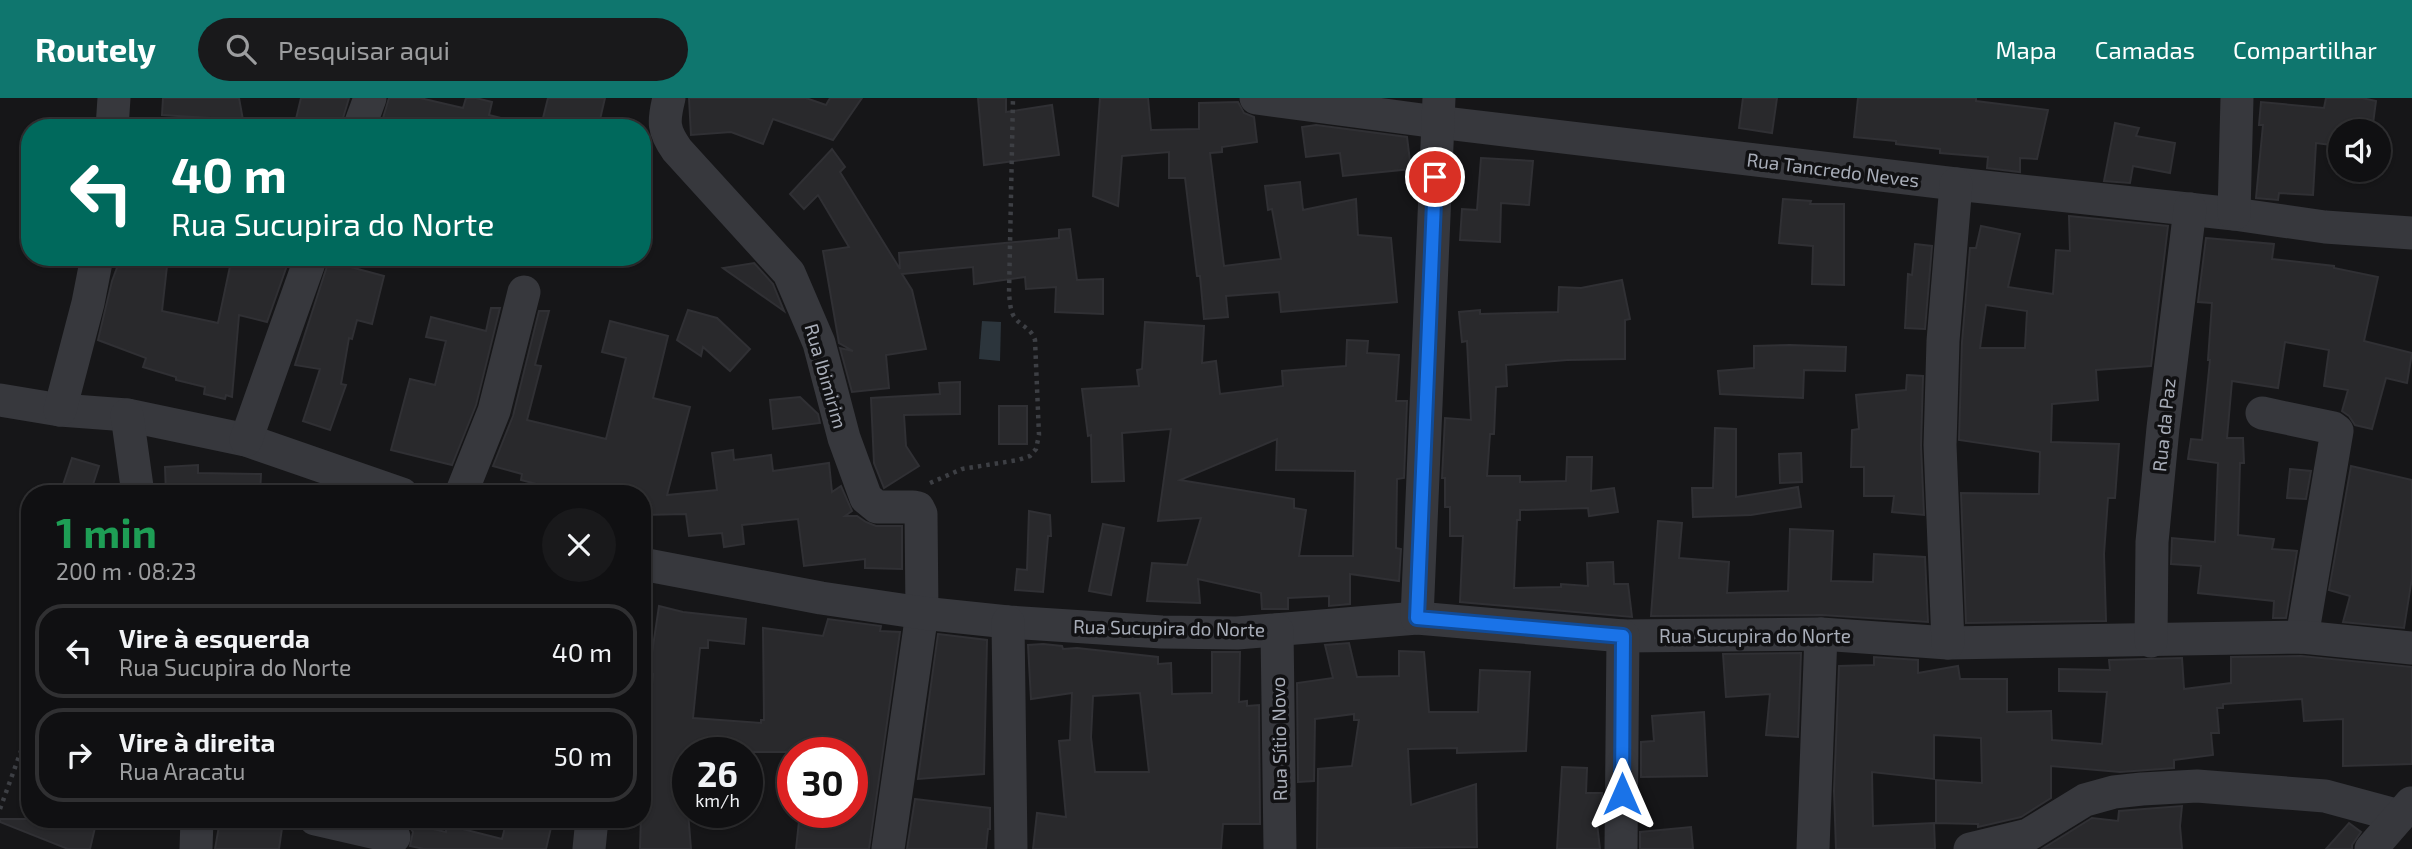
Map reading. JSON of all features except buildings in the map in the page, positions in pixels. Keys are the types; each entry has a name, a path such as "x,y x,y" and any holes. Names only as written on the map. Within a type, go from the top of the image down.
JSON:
{"street":[{"path":"113,119 114,98"},
{"path":"362,119 370,98"},
{"name":"Rua Ibimirim","path":"669,98 664,126 669,138 789,273 803,301 820,343 844,438 866,498 877,507 905,507"},
{"name":"Rua Tancredo Neves","path":"1256,98 1438,110 1956,184 2234,214 2325,227 2412,233"},
{"path":"2234,214 2237,98"},
{"path":"1417,618 1438,110"},
{"path":"1948,643 1940,445 1943,341 1956,184"},
{"name":"Rua da Paz","path":"2151,641 2152,542 2190,209"},
{"path":"60,410 95,266"},
{"path":"246,440 308,266"},
{"path":"465,485 494,411 524,292"},
{"path":"0,400 60,410 127,415 246,440 360,485"},
{"path":"2262,413 2337,430 2302,637"},
{"path":"127,415 137,485"},
{"path":"888,849 922,613 921,514 918,508 905,507"},
{"name":"Rua Sucupira do Norte","path":"651,566 821,598 922,613 1008,622 1162,632 1237,633 1417,618 1623,636 1821,634 1948,643 2302,637 2412,648"},
{"path":"1008,622 1011,849"},
{"name":"Rua Sítio Novo","path":"1277,630 1280,849"},
{"path":"1813,849 1821,634"},
{"path":"1621,849 1623,636"},
{"path":"1970,849 2028,835 2085,800 2114,792 2142,789 2197,786 2325,796 2405,809"},
{"path":"2371,849 2405,809"},
{"path":"196,849 197,828"},
{"path":"356,828 394,837"},
{"path":"589,849 591,828"}],"path":[{"path":"905,507 922,488 939,478 962,469 1018,460 1030,456 1036,449 1039,435 1035,340 1032,331 1016,320 1009,294 1013,98"},
{"path":"0,810 21,751"}],"shaded area":[{"path":"982,321 1001,322 1000,361 979,359"}],"route":[{"path":"1435,177 1417,618 1623,636 1622,794"}]}
